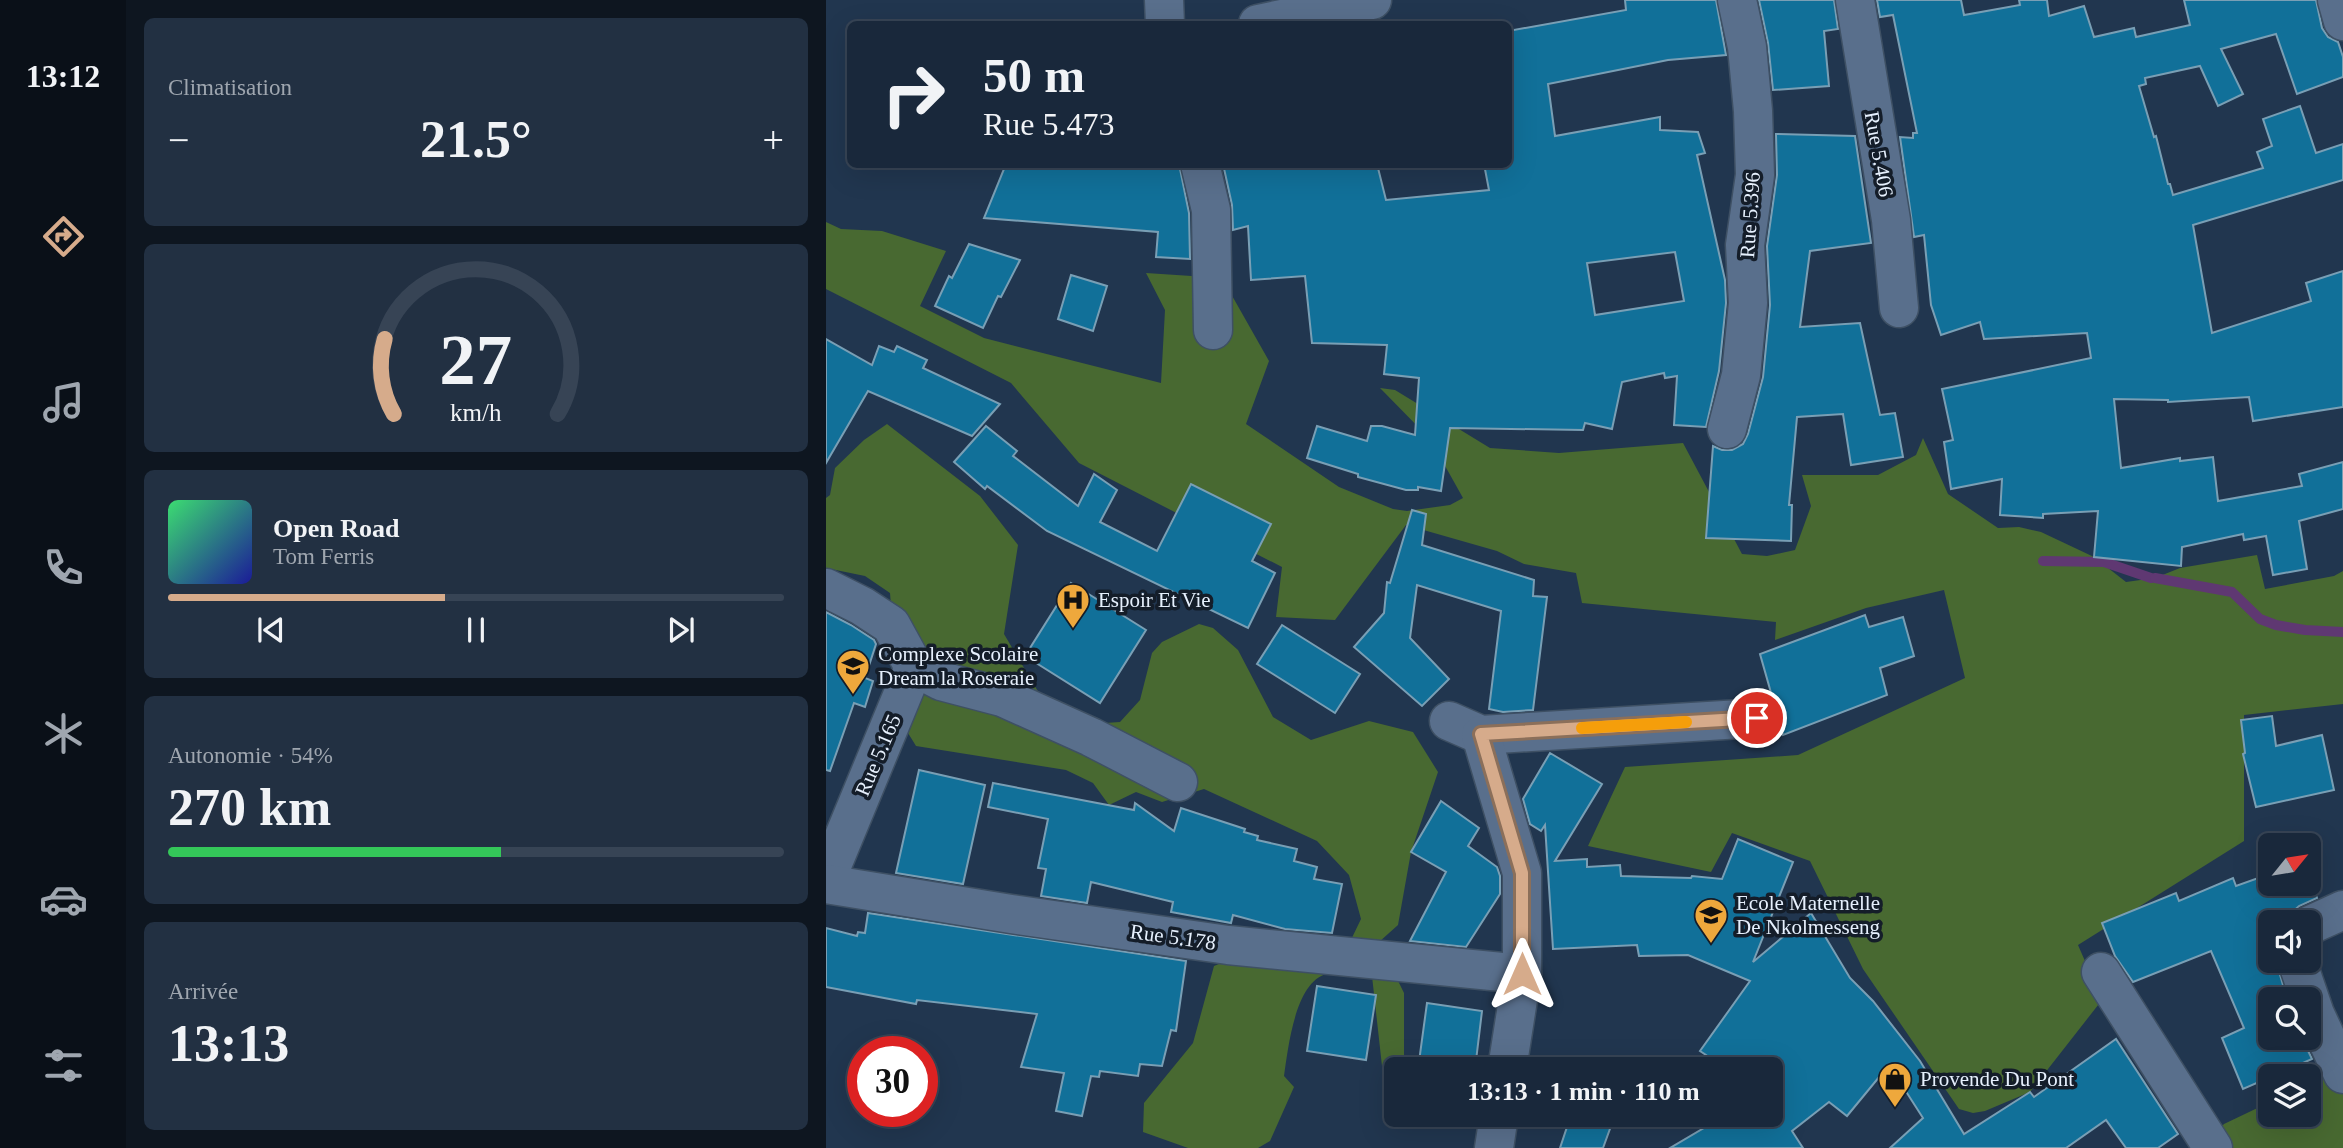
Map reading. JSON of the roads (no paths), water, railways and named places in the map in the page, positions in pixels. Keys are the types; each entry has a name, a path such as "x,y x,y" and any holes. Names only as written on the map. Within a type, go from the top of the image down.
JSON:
{"street":[{"path":"1164,0 1165,21"},
{"path":"1272,21 1371,0"},
{"name":"Rue 5.396","path":"1727,429 1741,374 1748,303 1745,245 1755,175 1747,47 1737,0"},
{"name":"Rue 5.406","path":"1855,0 1891,220 1899,308"},
{"path":"2337,0 2343,21"},
{"path":"1201,168 1211,210 1213,330"},
{"path":"826,588 862,606 891,625 914,667 941,681 1002,697 1091,737 1178,782"},
{"name":"Rue 5.165","path":"826,882 914,667"},
{"path":"1509,1057 1522,974 1522,873 1465,728 1757,718"},
{"name":"Rue 5.178","path":"826,882 1011,914 1228,945 1522,974"},
{"path":"2321,920 2343,910"},
{"path":"2101,972 2213,1148"},
{"path":"2301,973 2315,1014 2343,1074"},
{"path":"1494,1148 1497,1127"}],"waterway":[{"path":"2043,561 2104,562 2151,578"},
{"path":"2155,578 2232,592 2260,619 2276,625 2343,632"}],"place":[{"name":"Espoir Et Vie","path":"1073,630"},
{"name":"Complexe Scolaire Dream la Roseraie","path":"853,696"},
{"name":"Ecole Maternelle De Nkolmesseng","path":"1711,945"},
{"name":"Provende Du Pont","path":"1895,1109"}]}
